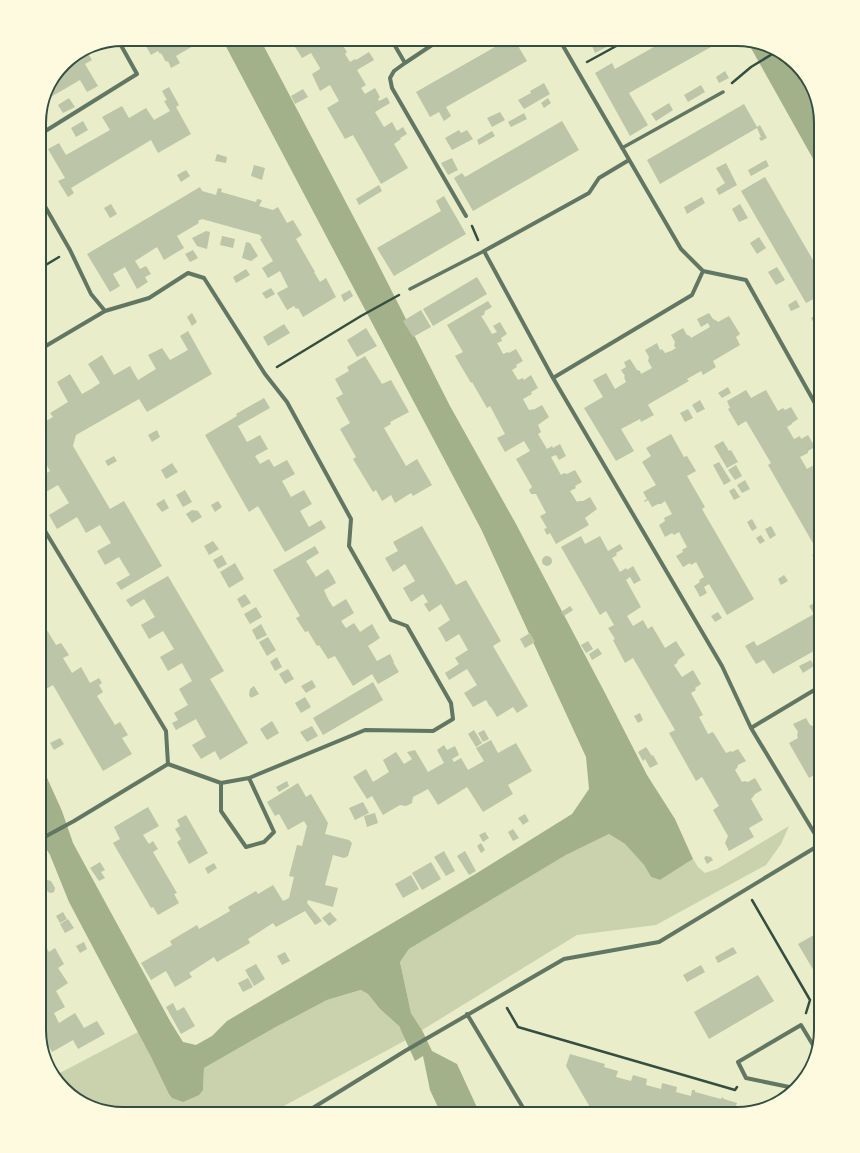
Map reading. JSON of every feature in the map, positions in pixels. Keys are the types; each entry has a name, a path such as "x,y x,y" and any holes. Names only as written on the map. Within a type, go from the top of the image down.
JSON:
{"street":[{"path":"46,131 137,74 121,46"},
{"path":"395,46 405,63"},
{"path":"430,46 394,71 390,78 392,88 466,216"},
{"path":"563,46 681,249 703,270 746,280 814,401"},
{"path":"622,148 723,92"},
{"path":"410,289 484,251 589,193 599,178 629,160"},
{"path":"46,208 70,250 91,294 105,311"},
{"path":"484,251 553,378 722,666 751,728 814,832"},
{"path":"553,378 692,295 703,270"},
{"path":"46,346 105,311 149,298 188,273 204,278 265,374 287,402 351,519 349,546 391,620 407,626 451,703 453,719 433,731 365,730 250,778 221,783 168,764"},
{"path":"46,532 166,731 168,764"},
{"path":"751,728 814,690"},
{"path":"46,836 168,764"},
{"path":"221,783 222,811 246,847 264,842 274,832 250,778"},
{"path":"314,1107 467,1014 564,959 659,942 814,848"},
{"path":"467,1014 523,1107"},
{"path":"789,1087 746,1078 738,1062 802,1025 812,1043"}],"path":[{"path":"576,68 616,46"},
{"path":"723,92 751,67 772,54"},
{"path":"466,216 484,251"},
{"path":"46,265 70,250"},
{"path":"265,374 361,316 410,289"},
{"path":"746,889 810,1000 802,1025"},
{"path":"500,996 518,1027 735,1090 746,1078"}],"shaded area":[{"path":"226,46 264,46 371,250 450,406 516,524 647,775 675,819 693,859 660,880 651,877 644,865 625,844 609,834 566,855 409,949 400,962 411,1013 422,1030 432,1051 457,1064 477,1107 438,1107 430,1090 423,1056 415,1061 399,1026 380,1009 368,994 361,990 327,1000 204,1068 203,1090 199,1095 183,1102 172,1098 69,902 46,848 46,776 62,811 73,843 170,1021 183,1042 196,1045 212,1036 227,1021 477,873 572,814 589,789 586,757 481,529"},
{"path":"750,47 776,56 788,65 801,80 808,93 813,113 814,161"},
{"path":"789,826 781,844 766,865 656,925 577,935 422,1030 411,1013 400,962 409,949 566,855 609,834 625,844 644,865 651,877 660,880 693,859 698,867 705,873 717,869"},
{"path":"362,990 368,994 380,1009 399,1026 406,1040 282,1107 113,1106 84,1097 68,1085 59,1073 138,1032 152,1059 203,1090 204,1068 327,1000"}],"building":[{"path":"146,46 193,46 176,56 180,63 171,68 168,61 166,62 161,53 160,54 158,51 151,55"},
{"path":"294,46 343,46 347,52 345,54 350,62 369,52 374,60 357,70 366,85 361,88 365,94 375,88 380,97 378,99 379,101 387,97 390,103 375,112 384,127 392,122 397,131 403,127 407,134 394,144 408,168 381,184 353,135 345,139 327,108 339,101 330,85 320,91 312,74 320,68 311,53 302,58"},
{"path":"497,46 518,46 527,61 446,107 451,116 444,121 439,112 430,117 416,92"},
{"path":"592,46 608,46 595,53"},
{"path":"656,46 711,47 629,93 648,125 630,136 595,73 612,63 615,69"},
{"path":"88,54 92,60 85,64 98,86 87,92 80,80 51,97 59,80 65,72 72,65"},
{"path":"725,71 729,78 719,83 716,77"},
{"path":"544,83 550,94 524,109 518,100 531,93 530,91"},
{"path":"701,85 705,92 688,102 684,95"},
{"path":"169,87 179,105 176,107 191,134 158,153 151,140 71,188 74,193 68,197 58,181 65,178 48,149 59,143 66,155 110,130 102,117 122,106 129,118 146,108 154,120 170,111 164,101 167,100 162,91"},
{"path":"303,89 308,97 295,104 291,96"},
{"path":"69,98 75,107 63,113 58,105"},
{"path":"548,98 551,103 544,108 541,103"},
{"path":"669,103 673,110 656,121 651,114"},
{"path":"744,104 757,127 760,125 767,138 761,141 757,128 660,184 647,160"},
{"path":"500,112 505,120 492,127 487,118"},
{"path":"524,113 527,119 511,127 508,122"},
{"path":"83,121 88,130 76,137 71,128"},
{"path":"562,121 579,150 473,211 454,178 462,173 465,177"},
{"path":"459,130 461,133 467,130 473,139 452,150 445,138"},
{"path":"492,131 495,136 479,145 477,140"},
{"path":"217,154 227,157 226,163 215,161"},
{"path":"452,158 458,170 448,175 441,163"},
{"path":"766,160 769,166 751,176 748,170"},
{"path":"726,163 737,185 719,195 716,189 725,183 716,168"},
{"path":"254,165 265,168 262,180 251,176"},
{"path":"186,170 190,176 181,182 177,175"},
{"path":"765,177 814,262 814,299 806,303 741,191"},
{"path":"379,185 382,191 359,205 356,199"},
{"path":"200,187 202,191 216,195 218,188 222,189 221,192 256,202 257,199 262,200 259,206 273,210 278,207 287,223 293,220 302,235 296,239 314,272 320,282 326,278 336,297 303,317 298,308 296,309 294,306 287,310 277,293 288,287 280,271 268,278 262,268 273,261 260,239 262,238 260,235 202,219 198,221 199,223 177,236 184,248 164,260 157,247 135,261 140,269 146,266 151,274 145,277 148,282 137,289 125,267 113,274 120,286 110,292 87,254"},
{"path":"444,196 466,234 394,276 377,248 441,211 436,201"},
{"path":"702,197 705,203 687,214 684,207"},
{"path":"111,204 117,214 110,218 104,208"},
{"path":"740,204 748,218 739,222 732,209"},
{"path":"206,231 210,232 207,249 197,246 192,238"},
{"path":"222,236 235,239 233,248 220,245"},
{"path":"759,237 766,248 757,254 750,243"},
{"path":"246,242 250,243 258,256 251,261 242,258"},
{"path":"193,250 198,258 190,262 185,254"},
{"path":"777,267 785,280 776,285 768,272"},
{"path":"246,269 250,275 236,283 233,277"},
{"path":"477,277 487,294 433,326 423,309"},
{"path":"271,288 275,294 266,299 262,293"},
{"path":"350,290 353,296 344,302 341,295"},
{"path":"796,300 800,307 791,311 788,305"},
{"path":"488,301 492,307 485,311 484,315 481,316 492,334 497,332 493,326 500,322 507,334 501,338 502,341 497,343 503,354 509,353 516,349 523,361 516,365 517,367 512,370 518,380 523,378 524,380 531,375 538,388 531,392 532,394 523,399 529,410 535,409 542,405 549,417 538,425 541,432 538,434 547,449 552,446 553,448 560,444 566,456 559,460 556,455 551,457 561,475 575,470 582,482 570,491 577,502 583,501 590,497 597,509 585,518 589,525 556,544 550,533 547,535 544,529 547,528 540,516 546,513 536,494 531,494 529,490 532,487 516,459 530,451 524,441 505,452 497,438 505,434 490,406 487,408 455,356 463,352 447,325"},
{"path":"421,310 431,327 413,337 403,321"},
{"path":"192,313 197,322 192,326 187,317"},
{"path":"709,313 713,319 718,322 729,316 740,334 736,337 740,345 713,361 716,367 703,375 701,371 687,379 689,381 649,404 648,405 654,415 641,422 640,419 621,429 634,451 616,461 584,408 603,397 593,380 606,373 615,389 626,382 625,376 621,370 626,367 624,362 630,359 641,374 652,368 645,350 657,343 660,350 662,349 665,353 671,351 676,348 674,346 675,342 671,335 683,328 687,335 691,338 710,327 708,323 701,327 697,319"},
{"path":"814,316 814,323 811,318"},
{"path":"284,324 290,333 268,346 263,337"},
{"path":"366,328 377,346 357,357 347,340"},
{"path":"188,331 212,374 147,412 139,399 76,435 73,446 110,509 124,501 162,566 121,590 116,583 130,575 119,557 105,565 97,551 111,543 100,525 86,533 77,517 57,529 49,515 69,503 58,485 46,492 46,473 50,471 46,464 46,421 53,417 50,413 68,402 57,382 70,374 82,394 91,389 100,383 88,364 102,355 114,375 130,366 138,380 156,369 148,355 162,348 170,360 188,350 180,336"},
{"path":"365,356 382,384 391,380 409,412 390,422 391,424 384,428 406,466 417,459 432,485 413,496 411,493 395,503 391,495 382,501 376,490 373,492 353,459 356,457 340,429 350,423 336,398 343,394 335,379 349,371 347,367"},
{"path":"728,387 731,393 722,398 718,393"},
{"path":"746,390 751,398 766,390 778,411 783,408 785,410 791,407 798,419 787,427 794,439 800,436 801,439 808,435 814,448 800,457 807,469 812,466 814,468 814,545 768,465 771,463 746,421 738,426 728,409 730,408 727,401"},
{"path":"264,398 270,408 238,426 247,442 260,435 268,449 255,456 260,464 269,459 274,467 287,460 295,474 282,481 291,497 304,490 312,504 300,511 309,527 321,520 326,528 285,552 258,506 249,512 205,435 237,416 236,414"},
{"path":"700,400 705,409 697,413 692,405"},
{"path":"688,409 693,418 685,422 680,413"},
{"path":"157,430 160,437 152,442 148,435"},
{"path":"671,434 684,457 687,456 696,471 687,476 705,507 702,509 754,599 727,615 709,584 704,587 707,593 700,597 694,586 704,577 696,562 691,565 690,563 683,567 676,556 683,552 682,550 687,547 679,532 674,535 672,533 665,537 659,525 665,521 664,518 672,514 665,501 652,507 648,500 645,502 644,501 647,499 643,492 656,485 642,462 651,456 646,448"},
{"path":"723,441 729,451 731,450 738,462 727,468 714,446"},
{"path":"114,456 117,461 108,466 105,461"},
{"path":"719,462 731,481 724,485 713,465"},
{"path":"172,463 178,472 166,479 161,470"},
{"path":"736,465 742,476 735,480 728,470"},
{"path":"745,480 750,489 742,493 737,485"},
{"path":"734,488 740,497 734,500 729,491"},
{"path":"185,490 192,502 183,507 176,495"},
{"path":"164,499 169,508 162,512 156,504"},
{"path":"218,501 222,507 215,512 211,505"},
{"path":"192,510 198,511 202,517 192,523 186,514"},
{"path":"752,519 757,528 752,531 747,522"},
{"path":"422,526 456,585 466,580 501,641 493,646 528,706 517,713 513,707 497,717 486,700 473,707 464,693 477,685 467,669 449,680 445,673 459,664 455,658 468,650 459,634 446,642 438,628 450,620 441,604 429,612 424,604 428,602 423,594 411,602 403,588 415,581 405,564 393,572 385,558 398,551 393,542"},
{"path":"771,526 776,535 770,539 765,529"},
{"path":"761,535 765,541 760,544 756,538"},
{"path":"581,536 585,544 600,536 608,551 620,544 623,549 616,553 617,555 612,558 620,572 633,566 641,580 634,584 630,577 626,580 641,607 627,616 633,626 643,620 648,629 652,626 665,648 676,641 685,655 674,665 682,677 693,670 701,684 691,693 703,715 699,717 708,734 713,732 726,753 738,749 746,761 738,765 735,770 742,782 748,782 755,778 762,790 755,794 751,799 763,820 749,828 754,837 729,851 725,843 728,836 713,810 719,806 702,777 696,781 669,733 675,730 633,658 625,663 613,640 615,639 608,628 614,625 606,611 600,615 561,547"},
{"path":"213,541 219,549 209,555 204,546"},
{"path":"315,546 319,553 306,561 316,577 328,569 333,577 336,583 324,590 328,599 333,607 346,599 354,613 341,621 346,628 354,623 360,632 372,624 380,638 368,646 377,661 390,654 399,672 378,684 372,674 353,686 335,656 328,659 319,645 317,646 308,631 305,632 296,618 300,616 273,570"},
{"path":"222,555 227,564 218,569 213,560"},
{"path":"545,556 549,556 551,557 551,565 545,566 542,563 542,559"},
{"path":"235,563 244,579 229,588 220,572"},
{"path":"784,575 788,581 781,585 778,579"},
{"path":"168,576 224,671 210,679 248,743 220,760 215,751 201,759 192,745 206,737 196,719 176,730 172,723 178,720 174,713 188,705 179,689 192,681 182,663 168,671 160,657 174,649 163,631 149,639 141,625 155,617 144,599 131,607 126,600"},
{"path":"245,594 251,603 242,608 237,599"},
{"path":"814,603 814,614 809,606"},
{"path":"570,606 573,610 564,616 561,612"},
{"path":"256,607 262,617 250,624 244,614"},
{"path":"718,612 722,618 715,622 711,616"},
{"path":"814,614 814,651 773,674 764,660 756,664 745,646 754,641 757,646"},
{"path":"261,624 267,635 257,640 252,630"},
{"path":"46,629 56,645 61,643 69,655 63,658 72,673 81,667 90,683 99,678 102,683 99,685 103,692 97,696 115,725 120,722 128,735 122,738 132,754 103,771 53,685 46,689"},
{"path":"530,633 535,642 525,648 520,639"},
{"path":"268,637 276,650 267,656 259,642"},
{"path":"588,641 593,649 586,653 581,645"},
{"path":"598,648 602,654 592,660 589,654"},
{"path":"277,657 282,667 275,671 270,662"},
{"path":"811,660 814,666 803,673 799,666"},
{"path":"288,669 294,679 285,684 279,674"},
{"path":"312,680 316,687 306,693 301,686"},
{"path":"373,682 383,700 323,735 313,718"},
{"path":"254,686 259,694 251,698 249,695 250,689"},
{"path":"305,697 311,707 301,713 295,703"},
{"path":"640,713 643,720 638,723 634,716"},
{"path":"806,718 810,725 814,728 814,775 809,778 789,743 798,738 798,732 793,724"},
{"path":"272,721 279,733 267,740 260,729"},
{"path":"312,726 318,736 307,742 300,732"},
{"path":"474,730 482,743 476,747 468,734"},
{"path":"484,730 489,739 483,742 478,733"},
{"path":"60,738 64,744 54,750 50,743"},
{"path":"491,740 498,753 516,743 532,771 508,785 513,794 483,812 467,787 438,805 428,789 413,797 412,803 406,806 400,805 383,815 372,796 367,799 353,777 366,769 373,782 389,772 383,760 396,752 404,764 412,759 407,752 415,750 428,772 444,763 437,750 444,745 447,750 455,746 459,755 452,759 454,762 461,758 468,770 484,761 476,748"},
{"path":"646,747 658,764 650,768 645,759 643,761 638,752"},
{"path":"287,781 289,786 279,792 276,787"},
{"path":"298,783 306,797 311,794 328,823 325,834 349,840 352,843 348,856 344,858 333,855 325,885 338,888 333,907 308,900 307,903 322,921 315,925 305,911 276,927 273,923 248,939 250,943 217,962 214,957 189,973 192,977 175,987 166,971 151,980 141,963 172,945 170,941 197,925 199,929 230,911 228,907 256,891 258,894 273,885 283,901 289,898 294,877 289,876 297,845 302,846 307,826 304,821 288,830 279,814 275,816 267,802"},
{"path":"363,802 369,813 355,820 349,808"},
{"path":"148,807 159,826 143,835 149,844 153,841 158,849 153,852 177,893 174,894 179,903 158,915 153,907 151,908 113,843 120,839 114,827"},
{"path":"375,813 378,823 367,827 364,816"},
{"path":"525,814 529,821 523,825 518,818"},
{"path":"186,815 208,853 189,864 177,842 181,839 175,829 180,826 177,820"},
{"path":"513,829 519,838 513,841 508,832"},
{"path":"485,832 489,838 483,842 479,835"},
{"path":"481,843 485,850 481,853 477,846"},
{"path":"444,851 455,871 446,876 434,857"},
{"path":"465,851 476,871 469,875 457,856"},
{"path":"706,856 711,857 713,860 707,864 704,858"},
{"path":"100,862 105,870 101,872 105,878 99,881 90,868"},
{"path":"431,862 441,879 422,890 412,873"},
{"path":"214,863 217,868 208,874 205,868"},
{"path":"411,875 419,889 403,898 395,884"},
{"path":"46,880 51,881 55,888 54,892 48,892 46,888"},
{"path":"63,912 67,919 60,923 56,916"},
{"path":"330,912 337,920 329,926 322,918"},
{"path":"68,919 74,928 65,933 60,924"},
{"path":"814,935 814,971 798,944"},
{"path":"84,942 87,949 80,953 76,946"},
{"path":"46,947 49,952 55,948 64,964 58,968 68,983 56,991 65,1007 54,1013 59,1023 75,1013 84,1028 97,1021 105,1034 78,1049 73,1040 52,1052 48,1045 46,1030"},
{"path":"733,947 737,953 718,963 715,957"},
{"path":"285,952 290,961 282,965 277,956"},
{"path":"256,964 265,979 254,986 245,970"},
{"path":"701,965 705,972 687,982 683,975"},
{"path":"758,975 774,1001 709,1039 694,1012"},
{"path":"248,978 253,987 243,992 238,983"},
{"path":"173,1003 177,1011 184,1007 195,1026 181,1034 166,1007"},
{"path":"570,1054 605,1064 604,1067 618,1071 616,1077 631,1081 633,1075 647,1079 646,1085 661,1089 662,1083 677,1087 676,1092 691,1096 692,1090 695,1090 695,1092 721,1099 722,1097 737,1103 736,1107 590,1107 566,1066"}]}
